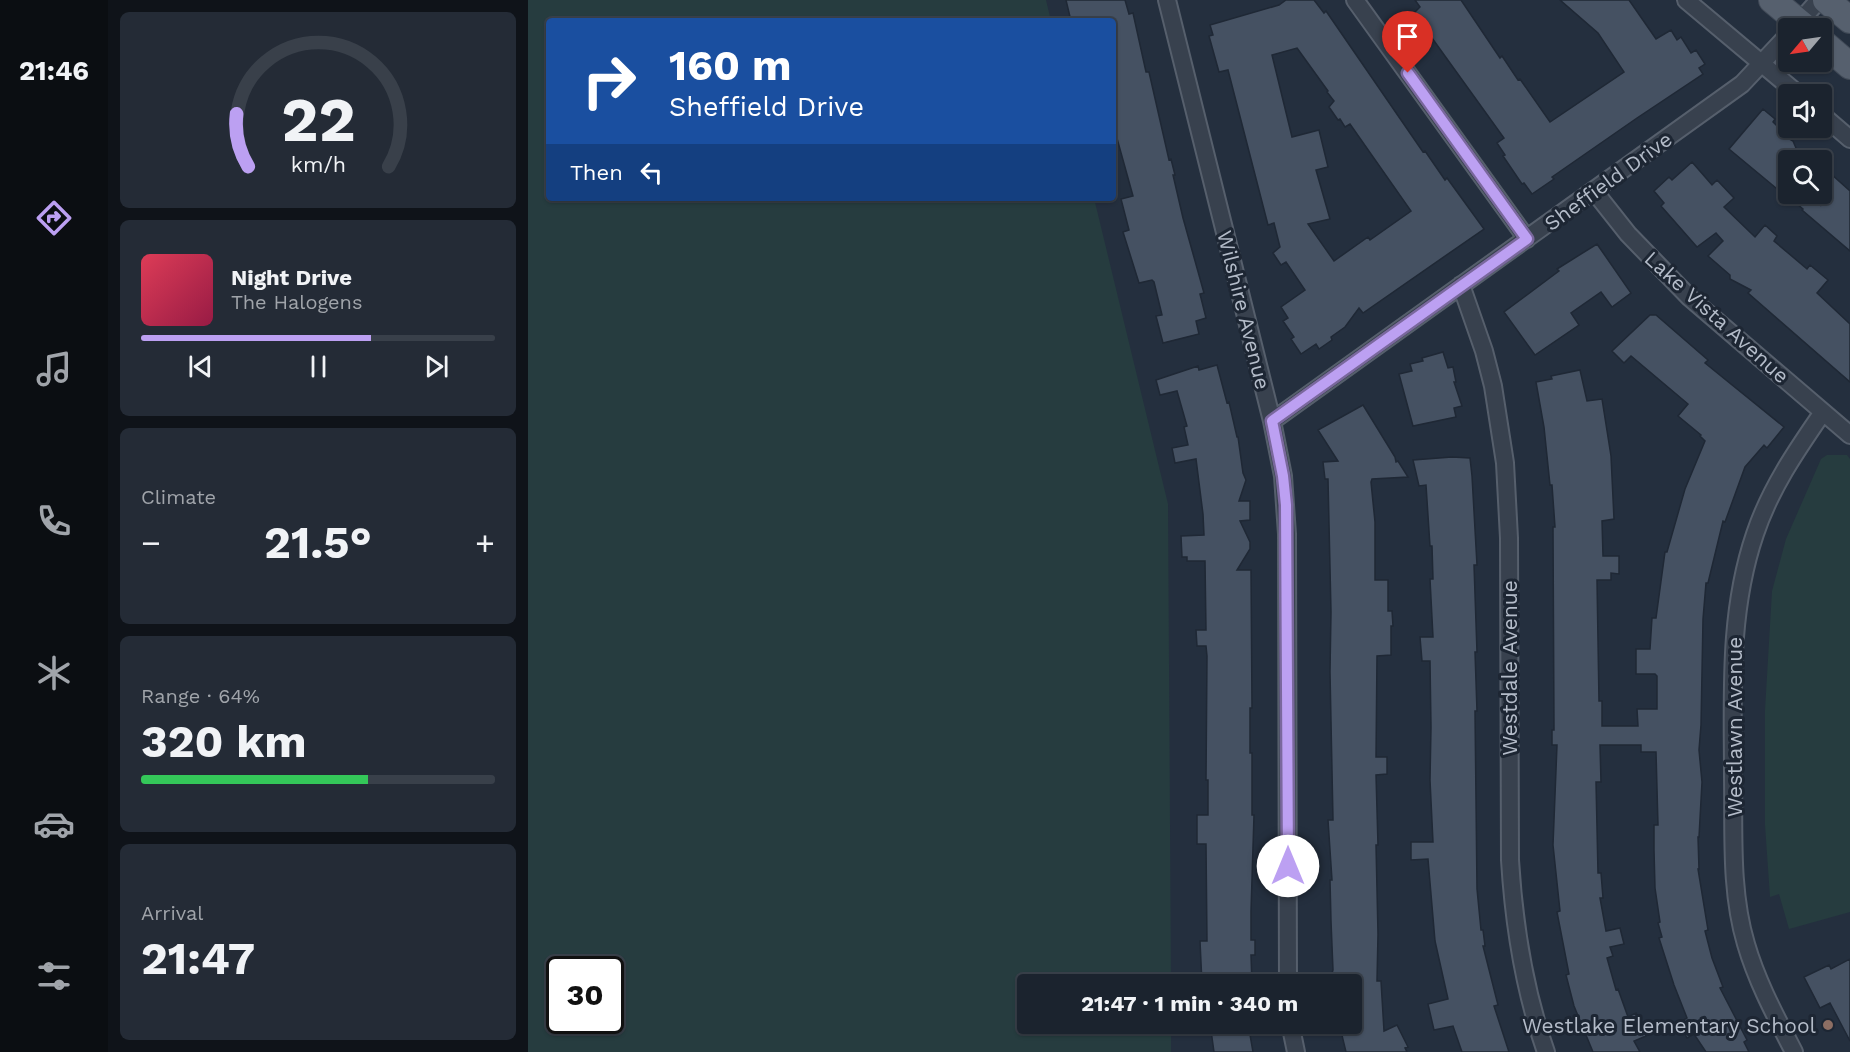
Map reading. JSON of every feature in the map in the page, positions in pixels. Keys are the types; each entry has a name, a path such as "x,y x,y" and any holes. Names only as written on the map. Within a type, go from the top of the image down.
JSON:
{"main road":[{"path":"1772,0 1787,18"},
{"path":"1826,0 1850,20"},
{"path":"1832,50 1850,66"}],"street":[{"name":"Wilshire Avenue","path":"1167,0 1272,421 1283,476 1287,534 1288,974"},
{"path":"1355,0 1527,239"},
{"path":"1686,0 1786,84"},
{"name":"Sheffield Drive","path":"1805,18 1819,0"},
{"name":"Sheffield Drive","path":"1272,421 1732,92 1778,47"},
{"path":"1832,123 1850,139"},
{"name":"Lake Vista Avenue","path":"1593,191 1628,234 1690,298 1850,435"},
{"name":"Westdale Avenue","path":"1461,285 1484,351 1493,386 1505,463 1509,538 1511,878 1522,966 1546,1052"},
{"name":"Westlawn Avenue","path":"1794,1052 1760,984 1746,942 1738,898 1734,856 1733,648 1744,571 1755,534 1782,474 1823,412"},
{"path":"1292,1034 1296,1052"}],"green space":[{"path":"528,0 1046,0 1050,18 546,18 546,201 1095,201 1168,504 1171,974 1017,974 1017,1034 1171,1034 1171,1052 528,1052"},
{"path":"1827,455 1847,455 1850,459 1850,912 1789,929 1779,894 1770,897 1765,825 1765,710 1772,591 1786,539 1821,459"}],"building":[{"path":"1066,0 1125,0 1129,14 1133,13 1146,72 1149,72 1169,160 1171,159 1175,175 1173,175 1183,218 1204,293 1200,294 1206,318 1196,321 1199,334 1163,343 1156,316 1162,315 1154,282 1152,280 1139,283 1123,232 1129,230 1121,199 1133,196 1116,135 1116,18 1070,18"},
{"path":"1286,0 1314,0 1324,13 1326,11 1423,152 1425,151 1445,180 1447,178 1484,229 1363,313 1359,308 1345,327 1319,349 1316,344 1301,354 1291,339 1294,337 1283,321 1288,318 1281,307 1305,290 1286,262 1281,265 1273,253 1280,247 1274,223 1268,225 1228,70 1219,72 1209,36 1213,35 1210,25 1279,5","holes":["1297,48 1334,101 1329,107 1345,127 1350,124 1411,211 1370,240 1368,237 1334,261 1308,224 1330,219 1316,170 1328,167 1319,130 1292,137 1272,55"]},
{"path":"1415,0 1461,0 1500,58 1502,56 1518,80 1520,79 1550,122 1624,72 1598,33 1560,0 1629,0 1656,39 1671,30 1677,40 1681,37 1691,53 1696,50 1705,64 1699,68 1703,74 1552,177 1554,179 1532,194 1524,183 1522,184 1503,156 1505,155 1497,143 1504,138 1414,13 1420,7"},
{"path":"1763,109 1775,119 1773,122 1778,127 1778,138 1788,138 1793,141 1797,150 1778,150 1778,188 1776,188 1729,149"},
{"path":"1692,162 1712,185 1717,180 1734,198 1724,207 1755,237 1765,225 1777,236 1774,241 1807,269 1810,265 1828,280 1817,293 1850,324 1850,382 1748,293 1751,290 1730,279 1730,275 1708,256 1723,241 1716,233 1697,247 1661,206 1664,203 1654,191 1669,177 1672,180"},
{"path":"1832,175 1850,191 1850,251 1802,210 1797,204 1820,204 1821,206 1821,204 1832,204"},
{"path":"1597,244 1631,293 1612,307 1601,292 1571,313 1579,325 1535,355 1504,312 1559,271 1557,269"},
{"path":"1650,315 1656,315 1708,360 1705,363 1784,427 1767,448 1764,445 1745,467 1725,522 1723,521 1708,583 1706,583 1703,619 1699,750 1702,782 1698,869 1708,930 1705,931 1723,987 1720,988 1747,1040 1744,1042 1749,1052 1706,1052 1694,1034 1687,1038 1679,1023 1687,1018 1659,938 1662,937 1658,923 1660,922 1655,888 1654,850 1654,825 1658,825 1656,752 1641,752 1641,745 1600,745 1601,782 1596,782 1598,873 1601,873 1603,898 1600,898 1606,931 1620,928 1624,944 1610,947 1613,956 1607,958 1616,990 1618,989 1628,1017 1636,1013 1646,1036 1634,1041 1640,1052 1593,1052 1574,1006 1566,975 1569,974 1557,912 1560,911 1553,845 1557,745 1552,745 1552,730 1554,730 1553,527 1555,527 1552,485 1550,485 1544,427 1536,382 1552,379 1551,376 1580,370 1587,401 1602,399 1611,456 1614,519 1602,521 1603,556 1619,556 1619,574 1611,573 1611,580 1597,580 1599,701 1602,701 1602,726 1638,726 1637,709 1657,709 1657,676 1655,674 1636,674 1636,649 1650,649 1652,618 1656,618 1665,552 1667,552 1685,489 1705,441 1678,416 1688,404 1631,356 1624,363 1612,351"},
{"path":"1443,352 1448,368 1453,367 1456,382 1454,382 1462,406 1454,408 1456,417 1413,426 1399,374 1412,371 1410,364 1423,361 1422,358"},
{"path":"1217,365 1238,437 1246,480 1239,501 1250,501 1250,520 1240,521 1250,542 1250,549 1237,570 1251,570 1250,753 1252,753 1252,815 1254,815 1251,940 1255,940 1255,955 1251,955 1252,974 1202,974 1200,941 1207,941 1206,844 1197,844 1197,815 1208,815 1207,656 1206,646 1197,646 1196,630 1206,630 1205,561 1187,561 1187,557 1182,557 1181,536 1204,535 1203,514 1196,459 1175,463 1172,448 1188,445 1184,427 1187,426 1177,391 1160,395 1156,380 1198,366 1199,370"},
{"path":"1363,405 1396,462 1398,461 1408,477 1372,479 1371,482 1375,522 1375,580 1388,580 1388,611 1392,611 1393,626 1391,626 1391,655 1377,656 1376,757 1387,757 1387,774 1376,775 1377,981 1381,981 1384,1031 1397,1025 1408,1047 1405,1048 1407,1052 1346,1052 1342,1034 1362,1034 1362,974 1332,974 1330,880 1332,880 1328,820 1333,820 1331,612 1328,479 1325,479 1323,462 1338,461 1318,430"},
{"path":"1470,458 1472,476 1477,565 1474,565 1477,652 1475,652 1477,889 1485,946 1483,946 1498,1005 1494,1006 1509,1052 1462,1052 1453,1026 1434,1030 1428,1004 1448,999 1435,941 1428,859 1411,860 1411,842 1433,842 1430,780 1430,661 1422,661 1420,637 1433,637 1430,579 1433,579 1432,546 1430,546 1426,485 1419,486 1413,460"},
{"path":"1850,959 1850,1041 1830,1003 1820,1008 1804,977 1829,965 1831,969"},
{"path":"1212,1034 1250,1034 1253,1052 1214,1052"}],"place":[{"name":"Westlake Elementary School","path":"1828,1025"}],"route":[{"path":"1288,866 1286,505 1283,476 1272,421 1527,239 1408,73"}]}
